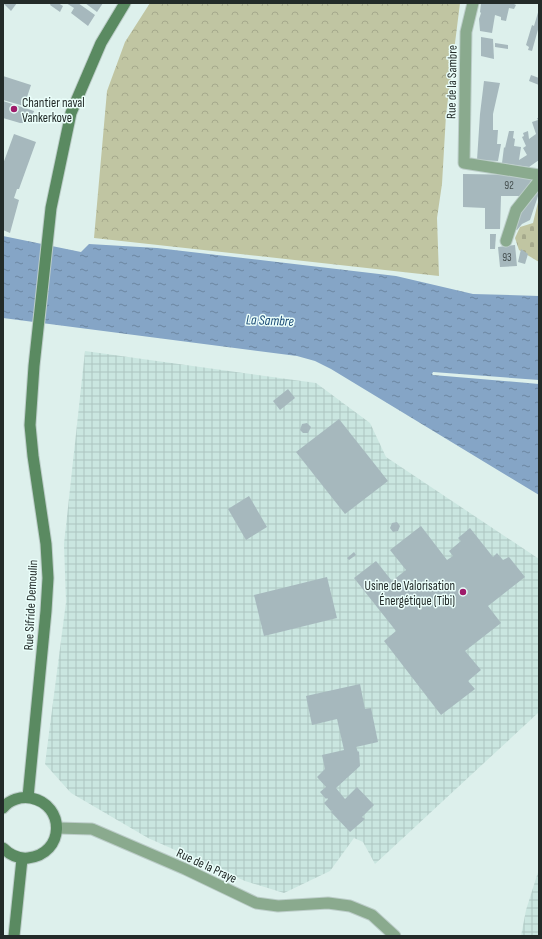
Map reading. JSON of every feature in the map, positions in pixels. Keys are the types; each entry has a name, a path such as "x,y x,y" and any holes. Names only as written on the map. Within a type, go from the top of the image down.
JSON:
{"main road":[{"name":"Rue Sifride Demoulin","path":"28,797 48,578 46,544 33,456 30,424 51,208 71,113 100,43 125,3"},
{"path":"3,848 10,855 22,858 37,857 45,852 53,841 57,828 51,810 37,799 28,797 12,801 4,806"},
{"path":"14,936 22,858"}],"street":[{"name":"Rue de la Sambre","path":"473,3 466,32 464,163 539,175"},
{"path":"506,241 516,210 539,181"},
{"name":"Rue de la Praye","path":"57,828 92,829 185,869 256,903 278,906 328,903 350,906 372,915 395,936"}],"shaded area":[{"path":"85,351 316,383 370,423 386,457 539,559 539,712 375,864 363,842 354,838 330,871 284,893 245,881 148,838 71,793 45,764 66,602 64,544"},
{"path":"539,869 539,936 521,936 526,910"}],"green space":[{"path":"150,3 460,3 446,115 442,184 437,218 439,276 94,238 107,91 125,42"},
{"path":"539,198 539,262 519,250 515,238 520,227 533,223"}],"water":[{"name":"La Sambre","path":"3,236 81,252 89,244 157,248 396,276 473,294 539,296 539,380 433,372 432,374 539,384 539,495 331,369 315,361 297,356 3,318"}],"building":[{"path":"3,3 17,3 11,11"},
{"path":"51,3 58,3 63,6 60,12 50,5"},
{"path":"66,3 78,3 95,15 88,26 71,13 74,8"},
{"path":"85,3 103,3 97,12"},
{"path":"481,3 515,3 514,4 516,5 514,9 509,8 506,21 501,20 501,17 495,15 492,33 480,31 479,19 481,13"},
{"path":"539,9 539,26 532,51 528,50 529,47 526,45"},
{"path":"481,37 493,39 494,59 481,56"},
{"path":"495,43 508,45 508,49 495,47"},
{"path":"531,75 539,78 539,85 529,81"},
{"path":"3,76 31,85 24,106 3,100"},
{"path":"484,81 500,83 493,114 493,130 498,130 497,144 501,144 498,161 477,160"},
{"path":"3,101 34,111 30,123 20,123 3,118"},
{"path":"537,118 539,118 539,160 529,167 502,163 504,147 505,148 509,131 514,131 514,146 521,147 519,160 527,155 523,148 526,146 522,137 524,136 523,133 528,131 529,139 536,134 532,122 538,120"},
{"path":"14,134 36,142 19,189 17,189 14,198 19,200 10,233 3,230 3,164"},
{"path":"463,174 517,175 533,177 523,196 501,196 500,229 485,229 485,208 463,207"},
{"path":"535,192 539,193 530,220 522,224 517,230 513,228 518,217"},
{"path":"490,234 496,234 495,249 490,249"},
{"path":"515,245 517,266 500,267 498,247"},
{"path":"521,249 528,254 525,264 518,262"},
{"path":"288,389 295,398 280,410 273,401"},
{"path":"339,419 388,481 345,514 296,452"},
{"path":"307,423 311,427 308,433 303,433 300,430 302,424"},
{"path":"249,496 267,527 246,540 228,509"},
{"path":"397,522 400,526 398,531 393,532 390,528 392,523"},
{"path":"421,526 447,560 453,556 449,551 461,541 458,538 470,528 493,557 497,553 503,560 509,557 525,577 488,606 501,623 465,651 481,670 468,681 475,689 441,715 384,641 396,631 354,578 376,561 392,581 406,570 390,550"},
{"path":"354,552 356,555 349,560 347,558"},
{"path":"327,577 337,618 264,636 254,595"},
{"path":"360,684 365,709 371,708 378,742 356,747 358,752 359,751 360,766 336,788 345,799 357,787 374,805 362,817 365,819 350,832 331,812 333,810 331,811 324,803 328,799 326,799 320,792 326,787 317,777 325,769 322,755 344,750 337,719 312,725 306,696"}],"place":[{"name":"Chantier naval Vankerkove","path":"14,109"},
{"name":"Usine de Valorisation Énergétique (Tibi)","path":"463,592"}]}
